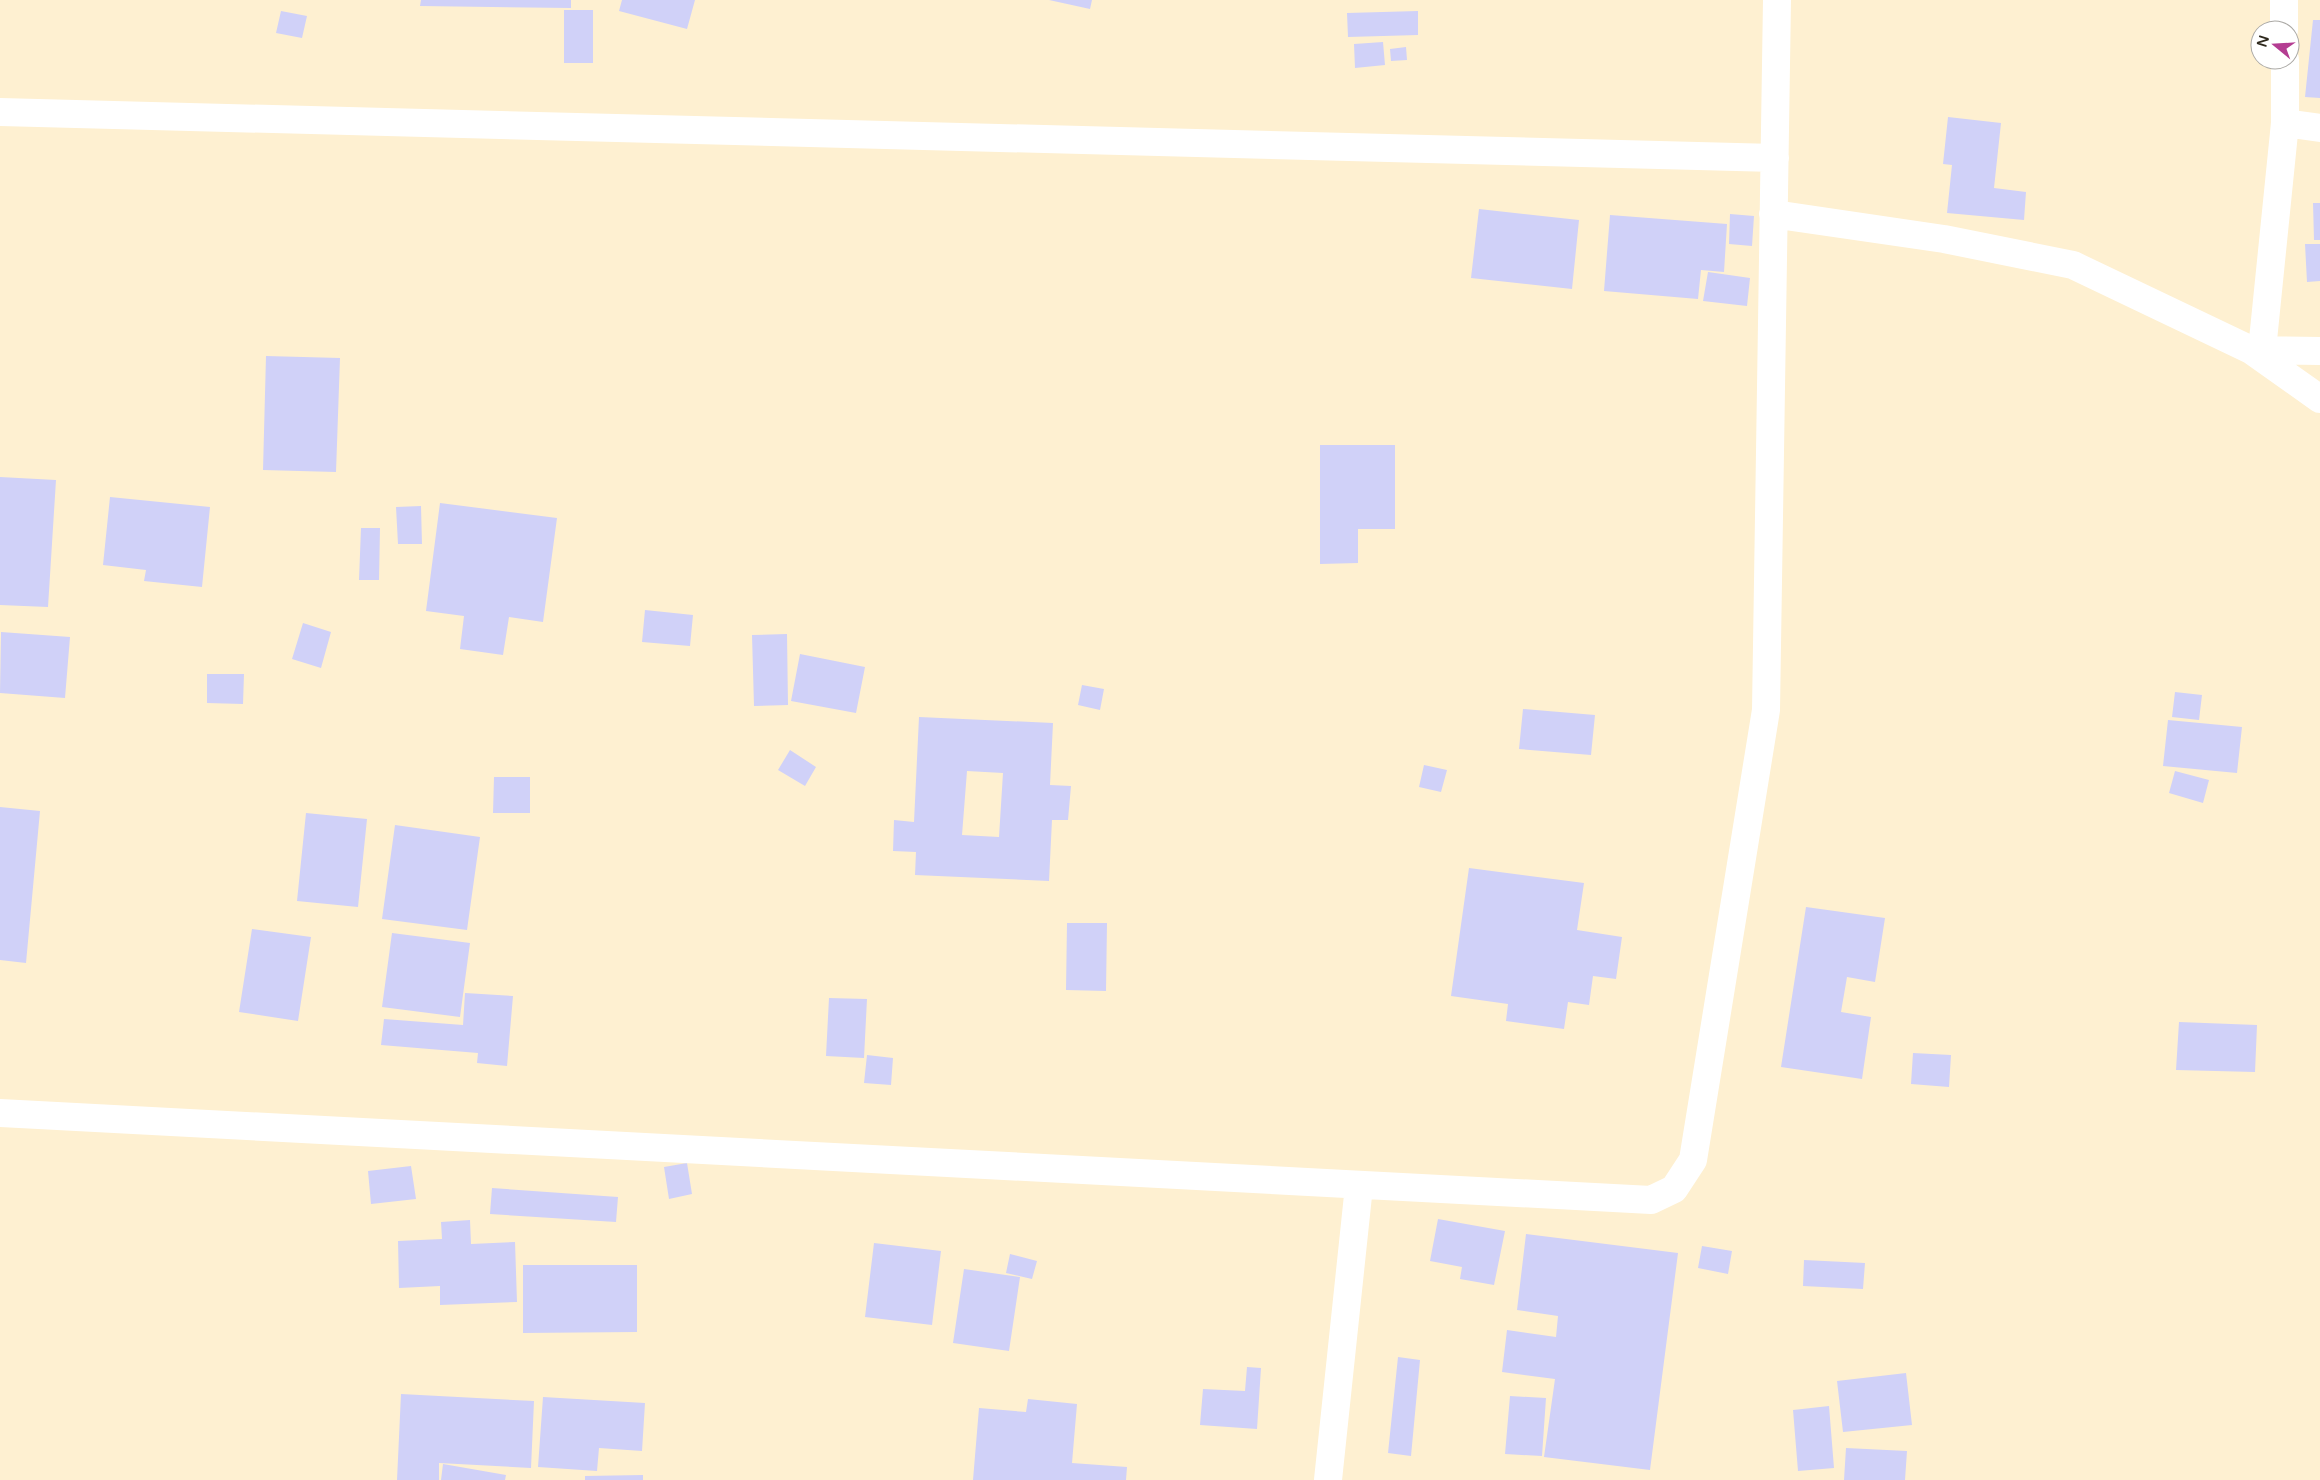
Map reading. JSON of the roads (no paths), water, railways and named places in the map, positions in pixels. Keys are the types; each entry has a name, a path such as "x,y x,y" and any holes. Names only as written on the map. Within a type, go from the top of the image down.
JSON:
{"street":[{"path":"0,1113 1651,1200 1674,1188 1693,1160 1766,710 1777,0"},
{"path":"2284,0 2284,20"},
{"path":"2257,350 2285,123 2285,70"},
{"path":"0,112 1775,158"},
{"path":"2285,123 2320,128"},
{"path":"1774,214 1944,240 2073,265 2257,350 2320,399"},
{"path":"2257,350 2320,351"},
{"path":"1328,1480 1359,1186"}]}
